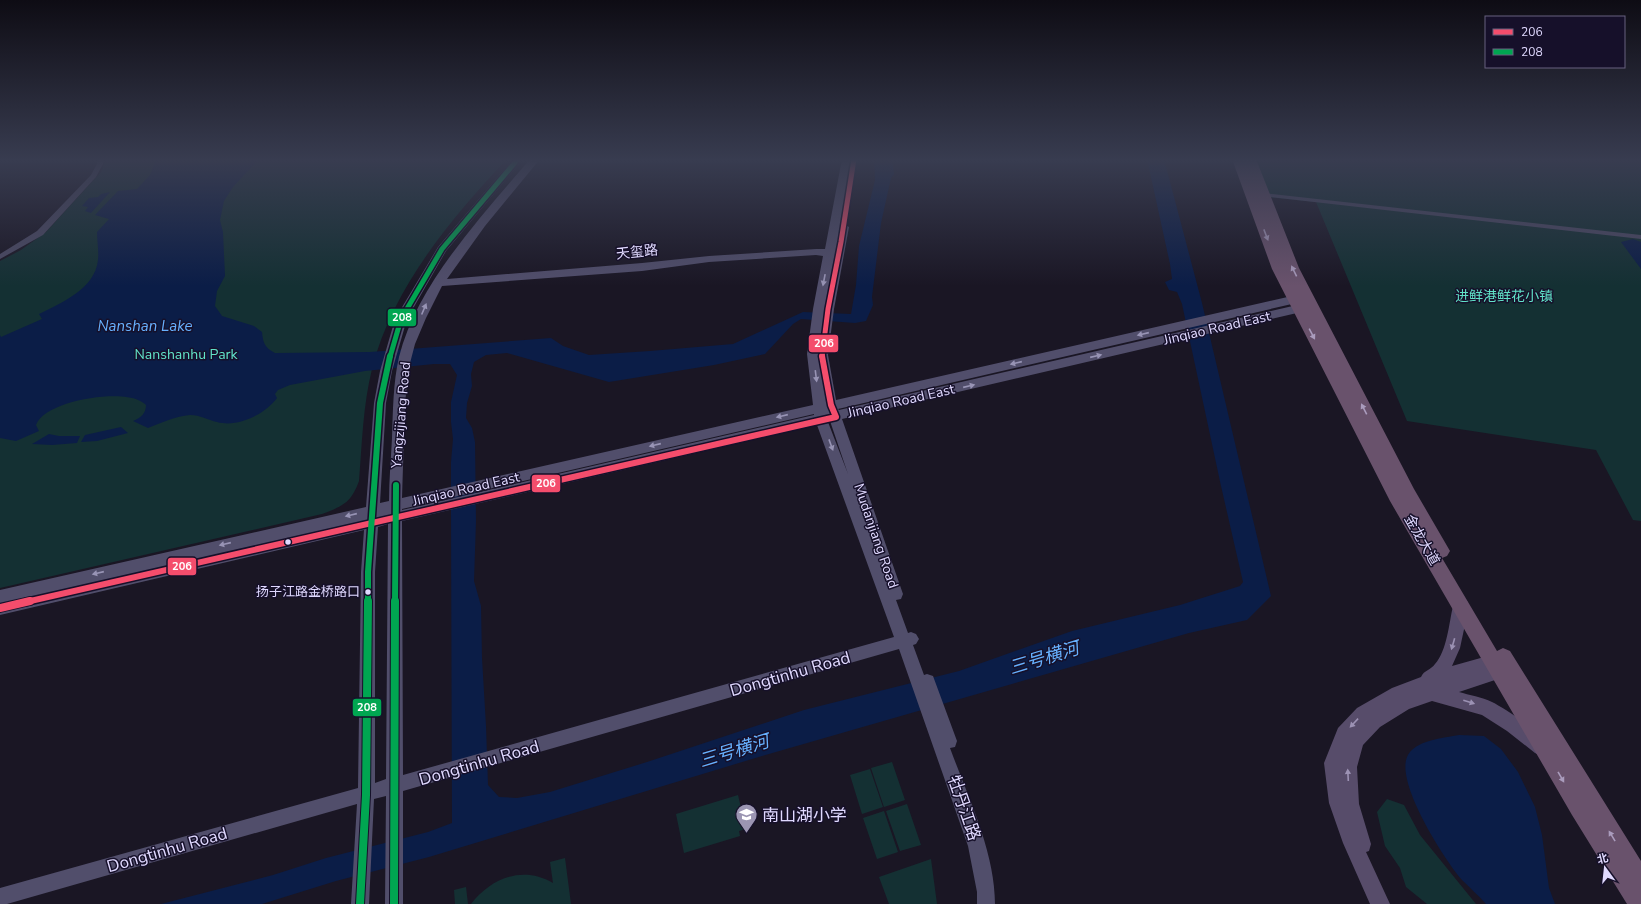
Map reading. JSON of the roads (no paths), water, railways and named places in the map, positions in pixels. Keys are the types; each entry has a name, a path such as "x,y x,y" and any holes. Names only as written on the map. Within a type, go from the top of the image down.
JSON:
{"highway":[{"name":"金龙大道","path":"1254,201 1279,268 1303,303 1502,665 1546,751 1579,808 1640,904"},
{"name":"金龙大道","path":"1266,201 1292,268 1303,303 1396,496 1461,606 1502,665 1641,881"}],"main road":[{"path":"1391,904 1362,844 1350,804 1348,767 1356,740 1374,721 1426,689 1441,670 1452,648 1461,606"},
{"path":"1380,904 1352,843 1338,803 1333,763 1344,734 1363,714 1398,694 1426,689 1502,665"},
{"path":"1426,689 1486,708 1513,725 1546,751"}],"street":[{"path":"0,256 40,233 70,201"},
{"name":"Yangzijiang Road","path":"360,904 366,794 368,572 380,403 386,371 401,320 442,248 482,201"},
{"name":"Yangzijiang Road","path":"394,904 395,511 402,371 409,345 431,293 460,248 499,201"},
{"name":"Mudanjiang Road","path":"834,254 841,201"},
{"name":"Mudanjiang Road","path":"845,201 821,323 827,412 907,641 983,841 994,891 994,904"},
{"path":"1320,201 1641,237"},
{"name":"天玺路","path":"438,283 642,267 709,259 816,252 834,254"},
{"name":"Jinqiao Road East","path":"0,596 481,492 1303,303"},
{"name":"Jinqiao Road East","path":"0,608 373,516"},
{"name":"Dongtinhu Road","path":"0,897 907,641"},
{"name":"牡丹江路","path":"935,714 977,846 986,892 986,904"}],"water":[{"path":"86,201 102,201 91,213 85,211 88,207 82,206"},
{"path":"108,201 224,201 220,220 223,232 225,276 217,291 215,306 222,316 254,326 262,332 265,345 275,353 370,352 551,338 563,346 589,355 733,344 803,312 851,314 856,285 859,246 870,201 886,201 881,223 872,297 873,305 866,321 855,323 801,319 793,324 765,354 714,365 609,382 507,353 486,355 474,362 471,374 472,386 467,403 466,418 472,428 475,442 476,521 474,581 481,606 488,785 499,797 517,798 550,792 647,762 804,710 959,671 1072,631 1180,605 1240,586 1243,582 1182,304 1177,292 1169,290 1165,282 1172,279 1156,201 1175,201 1202,303 1271,596 1247,620 1189,633 762,756 429,857 336,881 262,904 161,904 273,875 326,858 428,832 452,823 451,462 453,439 451,402 457,375 450,364 434,364 365,371 290,385 278,390 275,394 277,398 266,409 250,418 234,423 217,422 190,415 174,418 148,428 133,421 141,417 144,413 146,405 142,402 128,397 98,397 66,404 53,410 42,417 36,425 39,431 16,441 0,438 0,335 1,337 42,319 39,314 76,294 91,279 96,270 98,260 97,232 109,219 95,215"},
{"path":"1633,239 1641,242 1641,269 1621,242"},
{"path":"121,427 128,433 97,441 81,442 85,435"},
{"path":"49,434 59,436 80,436 77,443 52,445 32,444"},
{"path":"1459,735 1484,736 1501,749 1518,772 1535,807 1542,835 1549,888 1555,904 1486,904 1454,870 1434,839 1424,821 1408,785 1405,769 1407,757 1411,751 1423,743"}],"place":[{"name":"扬子江路金桥路口","path":"368,592"},
{"name":"南山湖小学","path":"747,834"}],"park label":[{"name":"进鲜港鲜花小镇","path":"1504,296"},
{"name":"Nanshanhu Park","path":"186,354"}],"water label":[{"name":"Nanshan Lake","path":"145,326"},
{"name":"三号横河","path":"1044,658"},
{"name":"三号横河","path":"734,751"}]}
